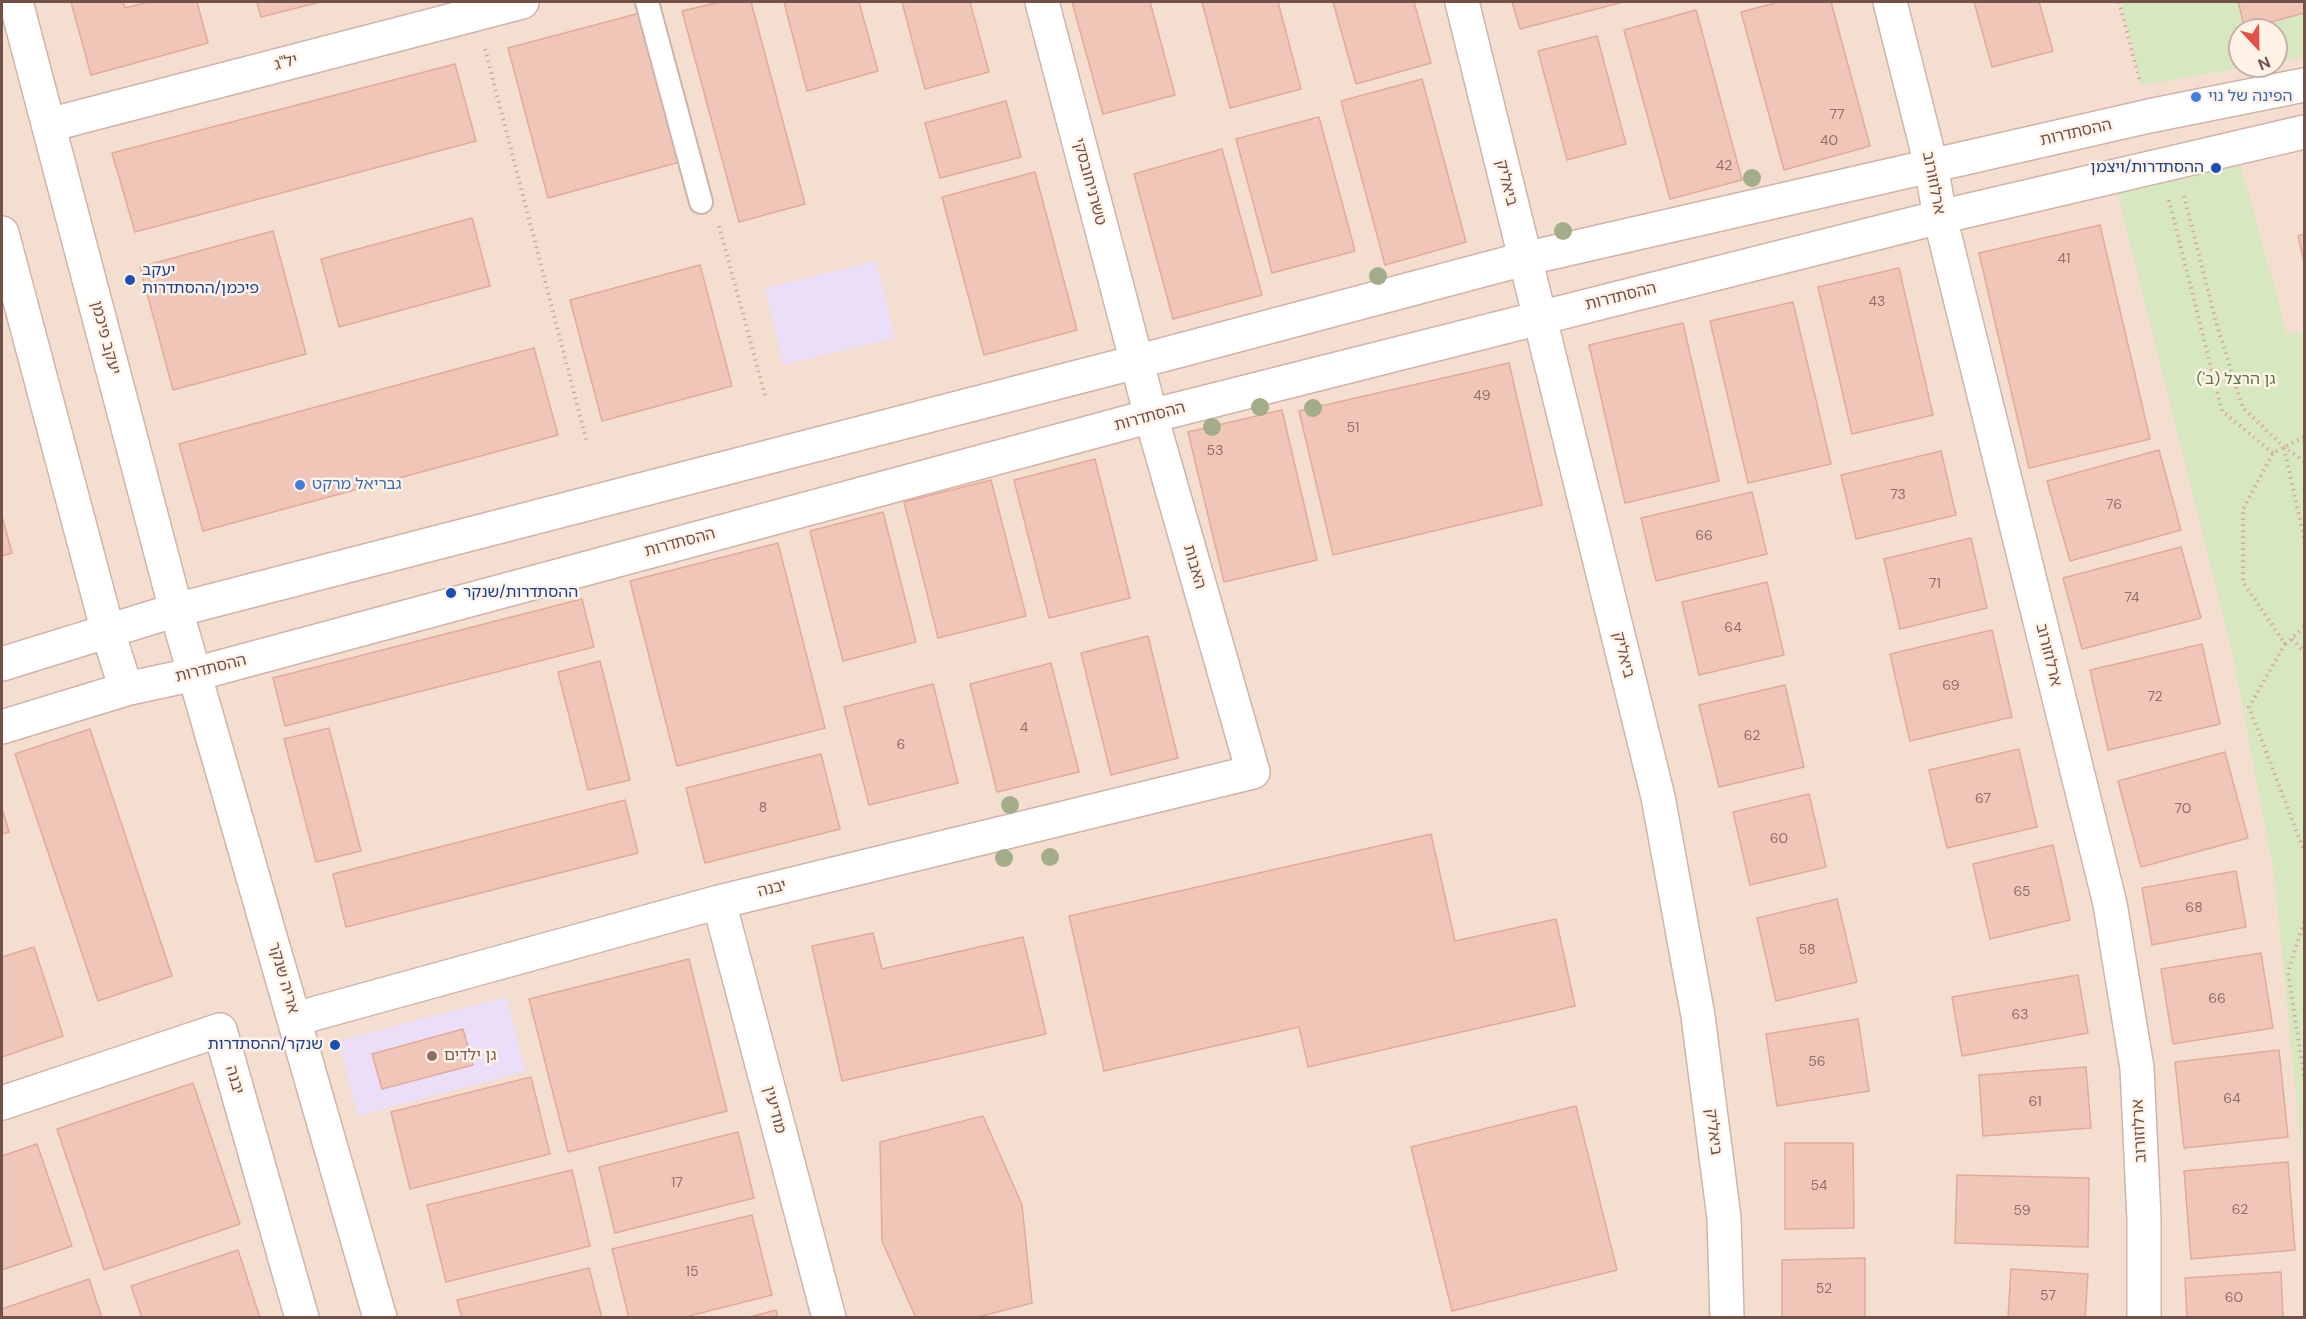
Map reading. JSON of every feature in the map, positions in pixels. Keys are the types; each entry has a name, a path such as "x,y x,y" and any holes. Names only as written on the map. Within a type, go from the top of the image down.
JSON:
{"street":[{"name":"יעקב פיכמן","path":"15,2 195,674"},
{"name":"יל\"ג","path":"49,125 522,2"},
{"name":"טשרניחובסקי","path":"1042,2 1136,362"},
{"name":"ביאליק","path":"1462,2 1658,797 1698,1016 1724,1218 1727,1317"},
{"name":"ארלוזורוב","path":"1890,2 1931,165 1940,217 2110,904 2137,1068 2144,1219 2144,1317"},
{"name":"ההסתדרות","path":"2,664 176,610 1136,362 1524,259 2149,116 2304,85"},
{"name":"ההסתדרות","path":"2,727 126,689 195,674 1151,416 1940,217 2304,132"},
{"path":"2,232 108,632 126,689"},
{"name":"האבות","path":"1136,362 1253,772"},
{"name":"אריה שנקר","path":"195,674 380,1317"},
{"name":"יבנה","path":"295,1019 719,902 1253,772"},
{"name":"מודיעין","path":"719,902 829,1317"},
{"name":"יבנה","path":"2,1103 220,1030 302,1317"}],"lane":[{"path":"647,2 701,202"}],"path":[{"path":"2119,2 2149,116"},
{"path":"476,14 587,443"},
{"path":"2160,165 2181,186 2216,322 2243,408 2284,447 2304,461"},
{"path":"2160,165 2222,411 2272,453"},
{"path":"2285,644 2243,582 2243,509 2272,453 2304,437"},
{"path":"2284,447 2304,538"},
{"path":"2304,627 2285,644 2249,707 2304,852"},
{"path":"2291,639 2304,651"},
{"path":"2304,921 2288,972 2304,1076"}],"shaded area":[{"path":"2,2 2304,2 2304,1317 2,1317"},
{"path":"876,261 895,338 783,365 765,288"},
{"name":"גן ילדים","path":"506,997 526,1071 358,1116 339,1041"}],"green space":[{"path":"2121,2 2304,2 2304,57 2288,60 2288,18 2228,18 2228,70 2141,85"},
{"name":"גן הרצל (ב')","path":"2239,159 2287,334 2304,331 2304,1174 2274,873 2231,645 2117,189"}],"building":[{"path":"71,2 123,2 125,8 148,2 197,2 208,43 91,75"},
{"path":"257,2 320,2 261,17"},
{"path":"720,2 751,2 805,204 739,222 682,11"},
{"path":"784,2 859,2 878,71 807,91"},
{"path":"902,2 970,2 989,72 925,89"},
{"path":"1072,2 1150,2 1175,95 1103,114"},
{"path":"1202,2 1278,2 1301,89 1230,108"},
{"path":"1333,2 1414,2 1431,63 1356,84"},
{"path":"1512,2 1623,2 1520,29"},
{"path":"1779,2 1831,2 1870,146 1784,170 1741,12"},
{"path":"1974,2 2039,2 2053,51 1992,67"},
{"path":"2238,2 2304,2 2304,13 2286,18 2242,18"},
{"path":"1696,10 1742,180 1670,199 1624,30"},
{"path":"640,13 680,162 548,198 508,48"},
{"path":"1597,36 1626,144 1567,160 1538,51"},
{"path":"455,64 476,141 135,232 112,153"},
{"path":"1422,79 1466,242 1385,265 1341,101"},
{"path":"1006,101 1021,157 940,178 925,123"},
{"path":"1319,117 1355,251 1272,273 1236,139"},
{"path":"1222,149 1262,295 1173,319 1134,174"},
{"path":"1035,172 1077,330 984,355 942,197"},
{"path":"472,218 490,286 339,327 321,259"},
{"path":"2100,225 2150,439 2029,468 1979,253"},
{"path":"273,231 306,354 173,390 140,267"},
{"path":"2304,234 2304,262 2298,236"},
{"path":"700,265 732,386 602,421 570,300"},
{"path":"1899,268 1933,415 1852,434 1818,287"},
{"path":"1793,302 1831,464 1748,483 1710,321"},
{"path":"1683,323 1719,481 1625,503 1589,345"},
{"path":"534,348 558,435 203,531 179,444"},
{"path":"1509,363 1542,505 1333,555 1299,411"},
{"path":"1282,410 1317,560 1224,582 1188,432"},
{"path":"2159,450 2181,530 2070,561 2047,481"},
{"path":"1941,451 1956,515 1856,539 1841,475"},
{"path":"1095,459 1130,598 1049,618 1014,480"},
{"path":"991,480 1026,616 938,638 904,502"},
{"path":"1752,492 1767,554 1656,581 1641,518"},
{"path":"883,512 916,642 843,661 810,531"},
{"path":"2,516 12,553 2,556"},
{"path":"1971,538 1987,608 1900,629 1884,559"},
{"path":"778,543 825,728 677,766 630,581"},
{"path":"2181,547 2201,618 2082,649 2063,578"},
{"path":"1767,582 1784,655 1699,675 1682,602"},
{"path":"582,599 594,647 285,726 273,678"},
{"path":"1992,630 2012,717 1910,741 1890,654"},
{"path":"1148,636 1178,758 1111,775 1081,653"},
{"path":"2202,644 2220,724 2108,750 2090,670"},
{"path":"600,661 630,780 588,790 558,672"},
{"path":"1051,663 1079,772 997,792 970,684"},
{"path":"933,684 958,783 869,805 844,707"},
{"path":"1785,685 1804,767 1719,787 1699,705"},
{"path":"329,728 361,851 316,862 284,739"},
{"path":"90,729 172,976 98,1001 15,754"},
{"path":"2019,749 2037,827 1947,848 1929,770"},
{"path":"2225,752 2248,838 2141,867 2118,781"},
{"path":"821,754 840,829 705,863 686,788"},
{"path":"1809,794 1826,867 1750,885 1733,812"},
{"path":"625,800 638,853 346,927 333,874"},
{"path":"2,808 9,832 2,834"},
{"path":"1431,834 1455,941 1556,919 1575,1006 1308,1067 1299,1027 1104,1071 1069,916"},
{"path":"2053,845 2070,920 1990,939 1973,864"},
{"path":"2236,871 2246,927 2152,945 2142,888"},
{"path":"1837,899 1857,982 1776,1001 1757,918"},
{"path":"873,933 882,969 1023,937 1046,1034 842,1081 812,946"},
{"path":"34,947 63,1036 2,1057 2,957"},
{"path":"2261,953 2273,1028 2173,1044 2161,969"},
{"path":"689,959 727,1111 568,1152 529,999"},
{"path":"2078,975 2088,1033 1962,1056 1952,997"},
{"path":"1858,1019 1869,1091 1777,1106 1766,1034"},
{"path":"463,1029 473,1065 382,1089 372,1054"},
{"path":"2279,1050 2288,1137 2184,1148 2175,1062"},
{"path":"2086,1067 2091,1128 1983,1136 1979,1075"},
{"path":"531,1077 550,1154 410,1189 391,1112"},
{"path":"193,1083 240,1224 104,1270 57,1129"},
{"path":"1576,1106 1617,1270 1452,1311 1411,1147"},
{"path":"983,1116 1022,1205 1032,1303 974,1318 916,1318 882,1241 880,1142"},
{"path":"738,1132 754,1198 615,1233 599,1167"},
{"path":"1785,1143 1853,1143 1854,1228 1785,1229"},
{"path":"37,1144 72,1246 2,1270 2,1156"},
{"path":"2288,1162 2295,1250 2191,1259 2184,1171"},
{"path":"572,1170 590,1246 446,1282 427,1205"},
{"path":"1957,1175 2089,1178 2088,1247 1955,1243"},
{"path":"752,1215 772,1295 681,1318 629,1318 612,1249"},
{"path":"238,1250 260,1318 142,1318 131,1286"},
{"path":"1865,1258 1865,1318 1782,1318 1782,1260"},
{"path":"589,1268 602,1318 462,1318 457,1300"},
{"path":"2011,1269 2088,1274 2085,1318 2008,1318"},
{"path":"2281,1272 2283,1318 2187,1318 2185,1278"},
{"path":"89,1279 102,1318 2,1318 2,1309"},
{"path":"776,1310 778,1318 746,1318"}],"place":[{"name":"הפינה של נוי","path":"2196,97"},
{"name":"ההסתדרות/ויצמן","path":"2216,168"},
{"name":"יעקב פיכמן/ההסתדרות","path":"130,280"},
{"name":"גבריאל מרקט","path":"300,485"},
{"name":"ההסתדרות/שנקר","path":"451,593"},
{"name":"שנקר/ההסתדרות","path":"335,1045"},
{"name":"גן ילדים","path":"432,1056"}]}
